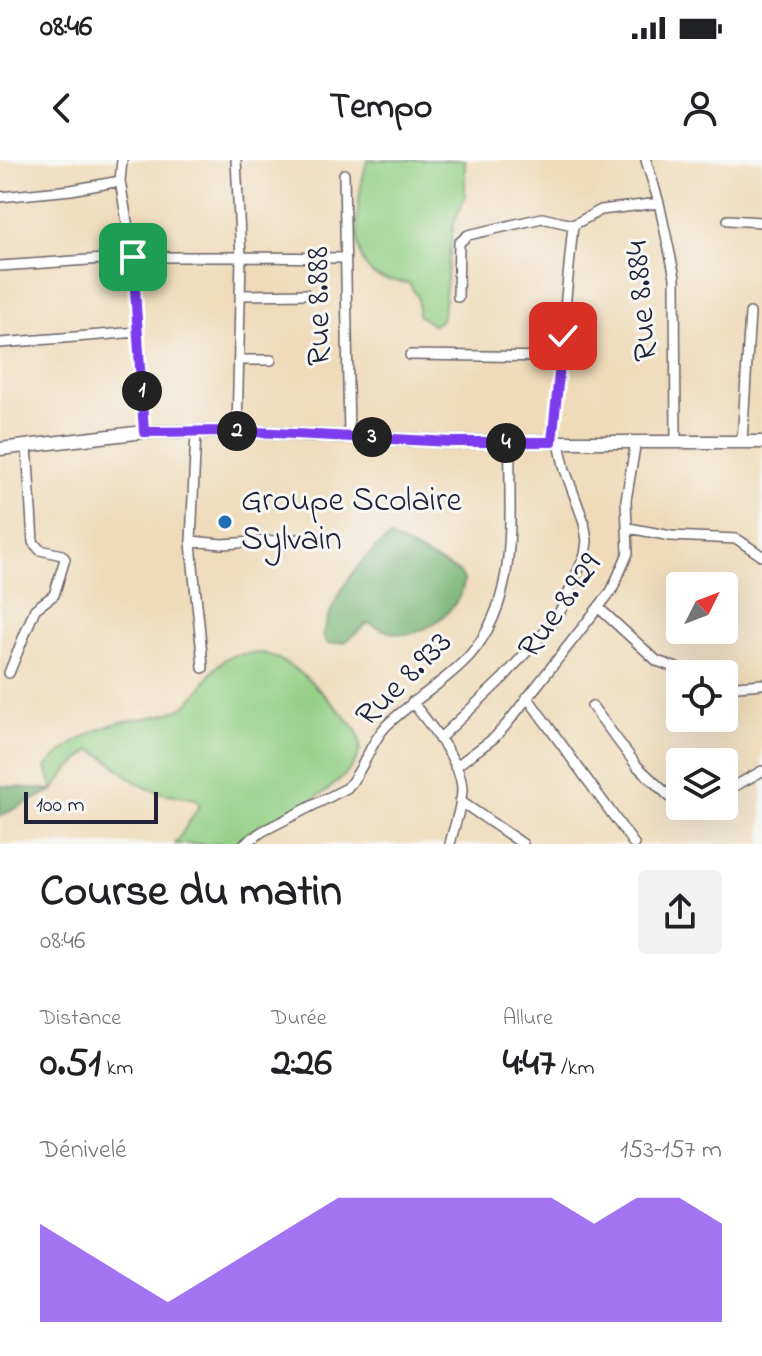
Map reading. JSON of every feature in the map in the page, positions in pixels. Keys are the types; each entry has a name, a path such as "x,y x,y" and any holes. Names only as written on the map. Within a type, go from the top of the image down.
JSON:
{"main road":[{"path":"0,449 144,432 237,431 510,443 762,442"}],"street":[{"path":"122,160 120,181 133,257 144,432"},
{"path":"236,160 241,257 237,431"},
{"name":"Rue 8.884","path":"646,160 675,277 676,441"},
{"name":"Rue 8.888","path":"344,174 349,436"},
{"path":"0,197 71,190 120,181"},
{"path":"458,297 459,243 468,235 542,218 573,225 601,210 659,203"},
{"path":"728,220 762,222"},
{"path":"439,739 519,662 551,625 562,608 585,555 587,541 584,522 556,442 560,357 573,225"},
{"path":"0,266 133,257 344,258"},
{"path":"241,295 306,294"},
{"path":"742,442 750,313"},
{"path":"0,343 138,332"},
{"path":"410,355 560,357"},
{"path":"239,360 271,360"},
{"path":"196,432 191,541 200,610 203,668"},
{"name":"Rue 8.929","path":"455,767 494,738 600,609 612,590 628,553 626,500 636,441"},
{"name":"Rue 8.933","path":"244,844 347,788 383,730 469,655 482,638 502,599 508,559 510,443"},
{"path":"9,673 35,609 54,595 65,559 62,555 40,550 33,542 27,445"},
{"path":"629,528 671,536 737,539 762,556"},
{"path":"191,541 222,544 317,538"},
{"path":"600,609 657,661 666,664"},
{"path":"738,686 762,686"},
{"path":"527,697 634,844"},
{"path":"412,702 439,739 461,781 460,801 450,844"},
{"path":"592,706 637,766 666,793"},
{"path":"738,784 762,771"},
{"path":"460,801 523,844"}],"green space":[{"path":"368,160 465,160 465,196 453,226 443,312 440,321 433,325 418,315 418,298 409,283 381,278 365,265 360,252 357,220"},
{"path":"390,537 459,572 464,579 458,599 434,623 413,633 394,633 368,623 345,642 328,644 323,636 339,594 367,556"},
{"path":"263,653 300,673 342,712 356,730 360,747 354,764 322,794 246,834 236,844 175,844 200,805 196,799 145,787 98,753 91,750 68,770 53,790 46,767 77,741 114,724 178,710 192,700 225,659 239,654"},
{"path":"0,786 53,790 0,816"}],"place":[{"name":"Groupe Scolaire Sylvain","path":"225,522"}],"route":[{"path":"133,257 144,432 237,431 451,442 552,442 563,336"}]}
